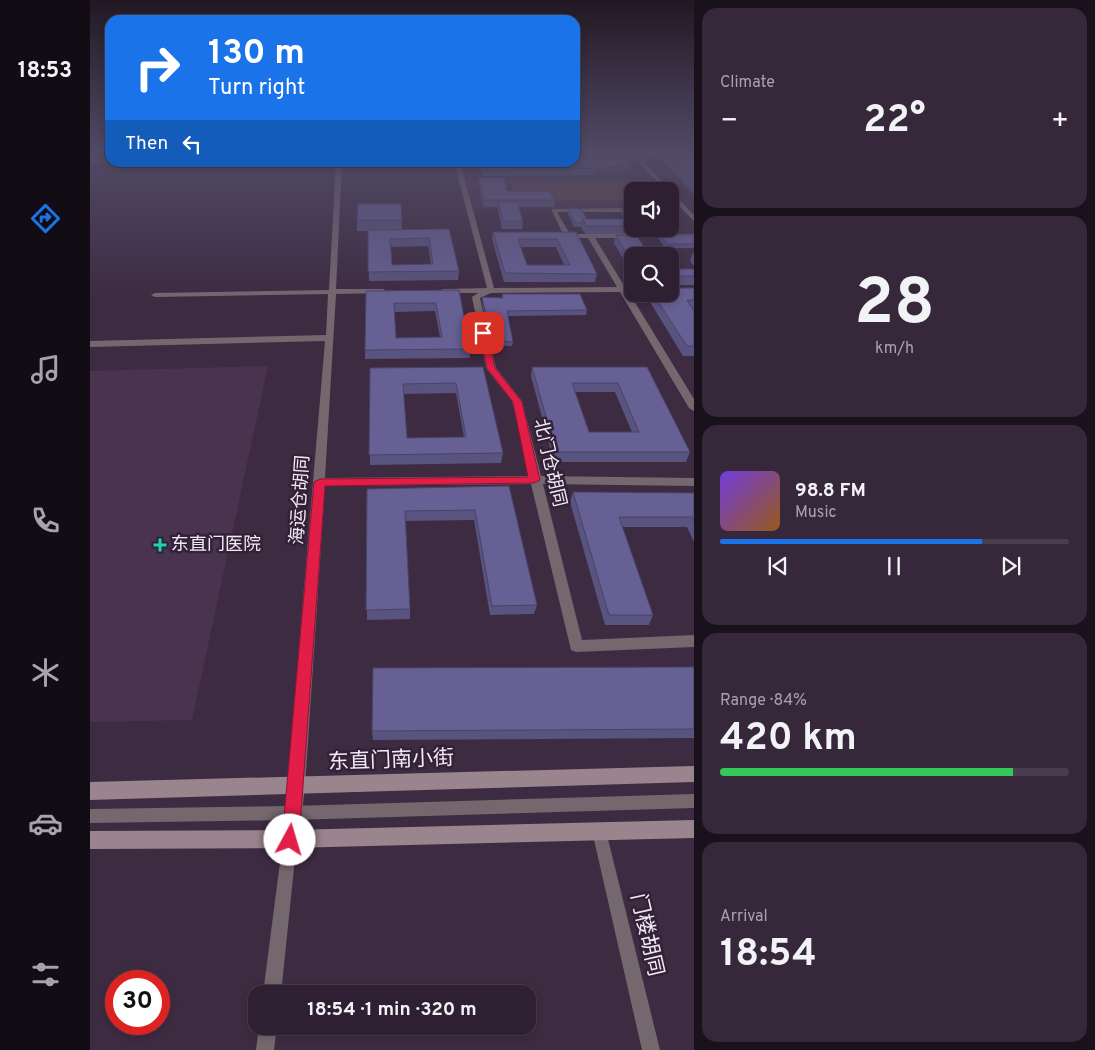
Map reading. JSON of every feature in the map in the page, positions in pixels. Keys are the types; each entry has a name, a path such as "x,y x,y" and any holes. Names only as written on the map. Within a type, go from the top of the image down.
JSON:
{"main road":[{"name":"东直门南小街","path":"90,791 296,787 694,774"},
{"path":"90,840 290,840 694,829"}],"street":[{"name":"海运仓胡同","path":"290,840 296,787 320,482 337,200"},
{"path":"470,200 483,236 491,290"},
{"path":"679,203 694,219"},
{"path":"568,236 554,210 624,210"},
{"path":"550,236 694,236"},
{"path":"590,236 694,408"},
{"path":"431,291 622,289"},
{"name":"北门仓胡同","path":"491,290 476,297 491,368 518,402 534,480 576,646 694,640"},
{"path":"155,295 392,291"},
{"path":"90,344 330,338"},
{"path":"320,482 534,480 694,482"}],"lane":[{"path":"90,816 293,813 694,801"},
{"name":"门楼胡同","path":"599,831 651,1050"},
{"path":"273,985 290,840"},
{"path":"265,1050 267,1035"}],"shaded area":[{"path":"471,200 624,200 624,208 473,209"},
{"path":"517,200 624,200 624,201"},
{"name":"东直门医院","path":"268,366 192,720 90,722 90,371"}],"building":[{"path":"498,202 517,202 523,221 503,221"},
{"path":"358,204 401,204 402,220 357,220"},
{"path":"568,208 581,209 587,219 583,219 582,223 575,223"},
{"path":"583,219 624,219 624,226 586,226"},
{"path":"449,229 459,271 368,272 368,230","holes":["429,238 433,264 392,265 390,239"]},
{"path":"493,232 576,232 597,274 505,273","holes":["518,239 557,239 570,265 527,265"]},
{"path":"616,235 638,237 644,247 624,247"},
{"path":"694,236 694,244 667,244 662,237"},
{"path":"679,269 694,269 694,276 679,276"},
{"path":"679,288 694,288 694,300 687,300 694,311 694,346 687,346 658,302 679,302"},
{"path":"459,290 470,349 365,350 366,291","holes":["394,303 436,303 442,337 396,338"]},
{"path":"502,294 580,294 587,310 507,311 513,342 491,340 482,297 503,298"},
{"path":"483,367 503,453 369,455 370,368","holes":["456,383 466,437 407,438 403,384"]},
{"path":"532,367 647,367 690,452 556,452","holes":["572,383 618,383 639,432 589,432"]},
{"path":"509,486 537,605 492,606 475,510 405,511 410,609 366,610 367,489"},
{"path":"573,492 694,493 694,522 692,517 619,517 653,615 609,615"},
{"path":"694,667 694,729 372,731 373,668"}],"place":[{"name":"东直门医院","path":"160,545"}],"route":[{"path":"290,840 296,787 320,482 534,480 518,402 491,368 483,333"}]}
